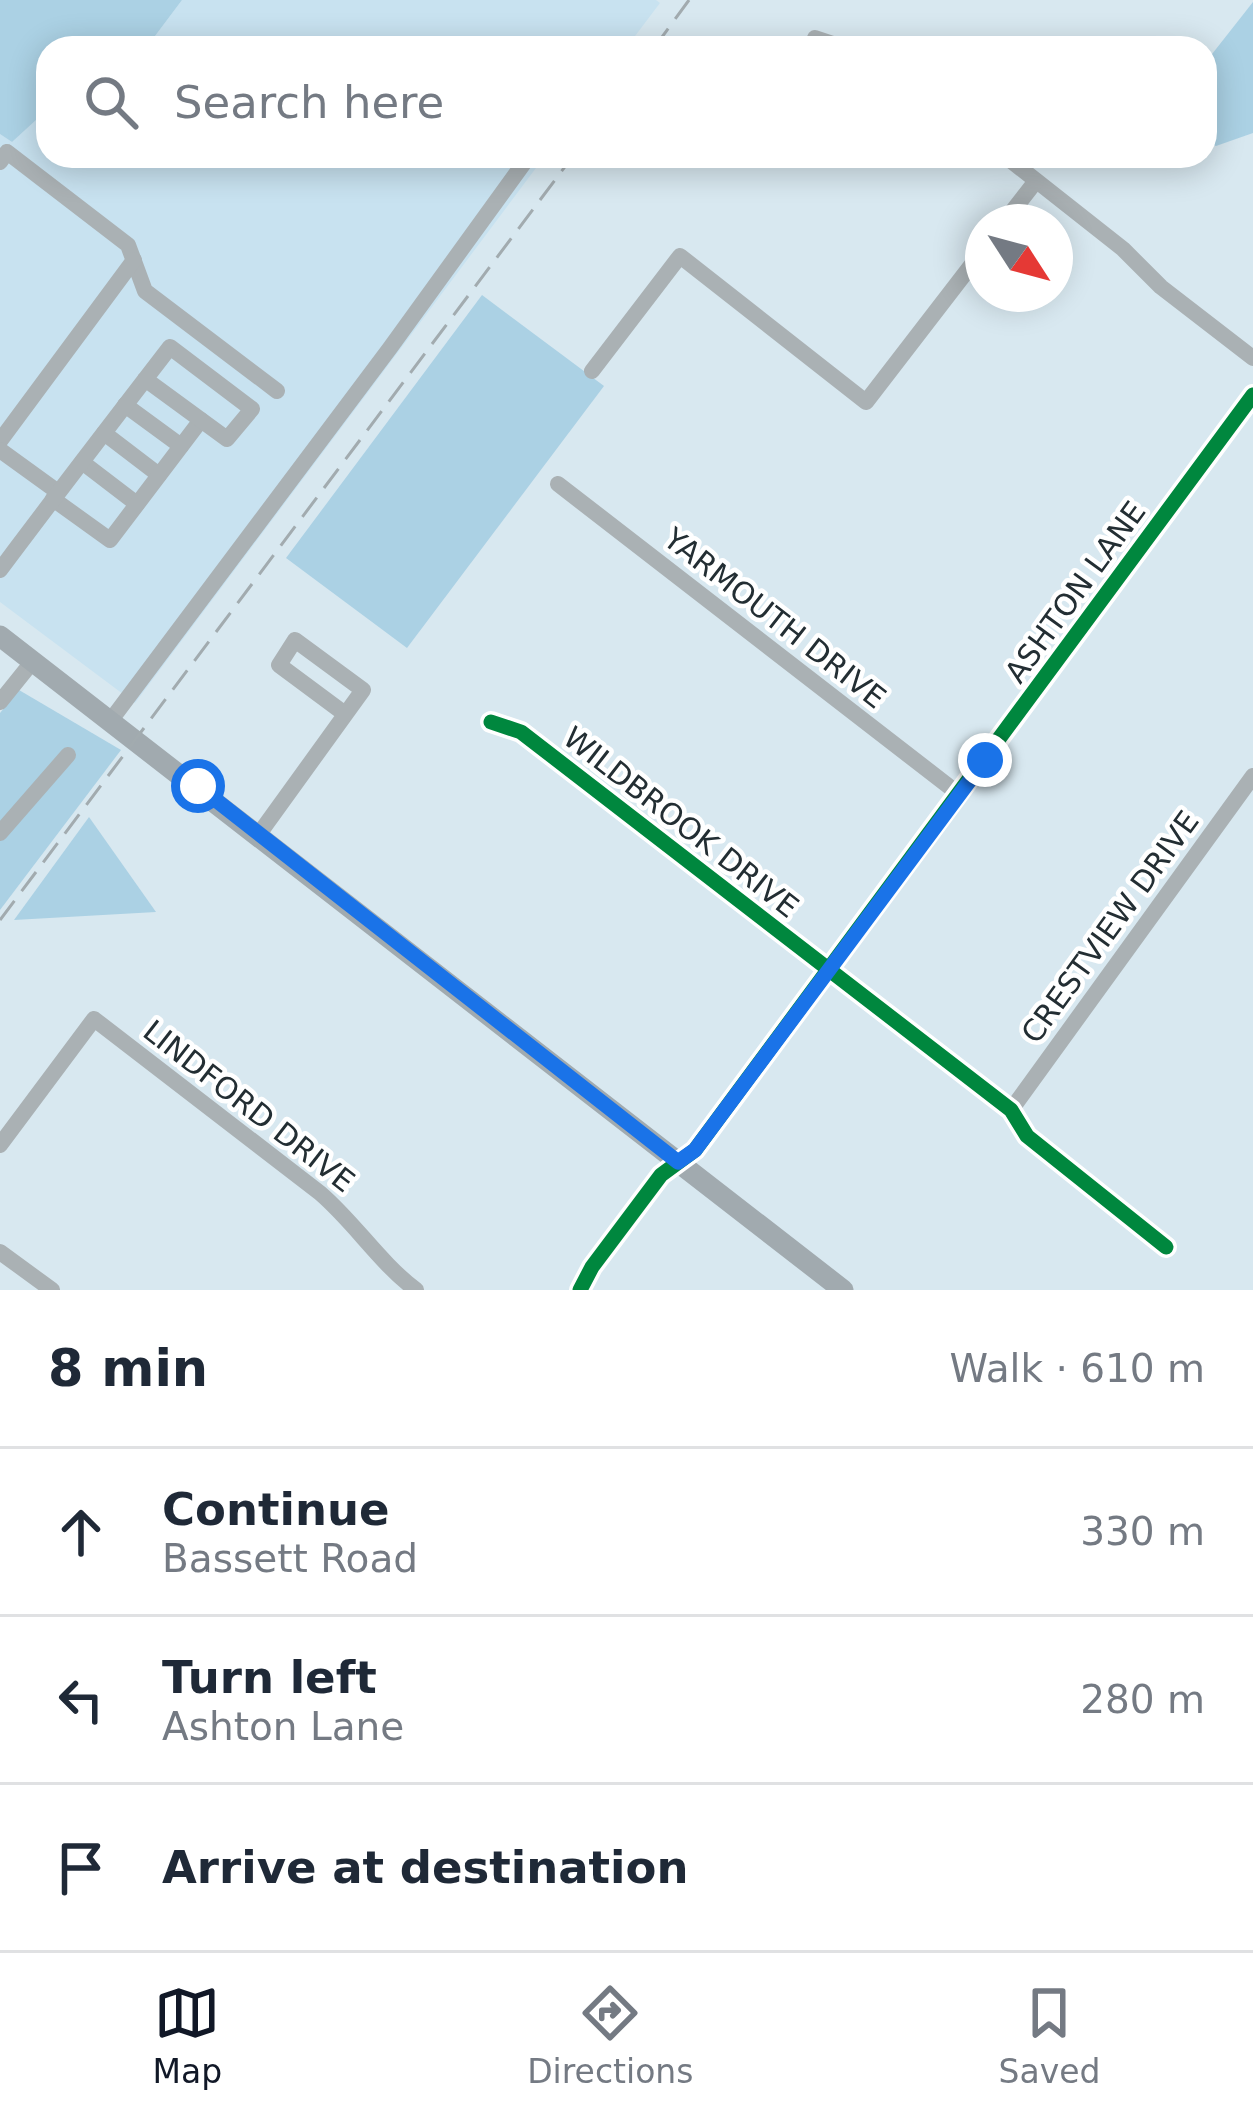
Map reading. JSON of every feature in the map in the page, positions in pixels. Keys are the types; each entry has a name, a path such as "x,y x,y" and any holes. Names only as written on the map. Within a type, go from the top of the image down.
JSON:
{"main road":[{"path":"0,636 843,1290"}],"street":[{"path":"0,162 7,152 128,245 145,291 277,391"},
{"path":"111,719 520,168"},
{"path":"1020,168 1253,358"},
{"path":"1018,204 1036,181"},
{"path":"592,371 680,256 866,402 965,273"},
{"path":"134,260 0,445 110,540 201,420"},
{"path":"0,570 125,405 145,379 170,347 253,409 227,439 145,379"},
{"name":"ASHTON LANE","path":"580,1290 661,1175 695,1150 1253,395"},
{"path":"125,405 182,446"},
{"path":"104,433 159,475"},
{"path":"82,462 137,504"},
{"name":"YARMOUTH DRIVE","path":"557,484 960,795"},
{"path":"259,834 345,714 363,688 296,640 279,665 345,714"},
{"path":"0,702 33,661"},
{"name":"WILDBROOK DRIVE","path":"490,722 521,732 1011,1110 1027,1136 1166,1247"},
{"path":"0,833 68,755"},
{"name":"CRESTVIEW DRIVE","path":"1011,1110 1253,776"},
{"name":"LINDFORD DRIVE","path":"0,1145 94,1019 331,1203 388,1269 416,1290"},
{"path":"0,1252 52,1290"}],"shaded area":[{"path":"0,0 182,0 155,36 36,36 36,120 12,142 0,134"},
{"path":"182,0 660,3 635,36 155,36"},
{"path":"1253,2 1253,133 1217,146 1217,48"},
{"path":"36,120 36,168 536,168 135,703 0,602 0,134 12,142"},
{"path":"482,295 604,386 407,648 286,558"},
{"path":"19,690 121,750 0,910 0,713"},
{"path":"89,817 156,912 14,920"}],"railway":[{"path":"663,36 689,0"},
{"path":"0,920 564,168"}],"cycle path":[{"path":"580,1290 661,1175 695,1150 1253,395"},
{"path":"491,722 521,732 1011,1110 1027,1136 1166,1247"}],"route":[{"path":"198,786 678,1162 695,1150 985,760"}]}
